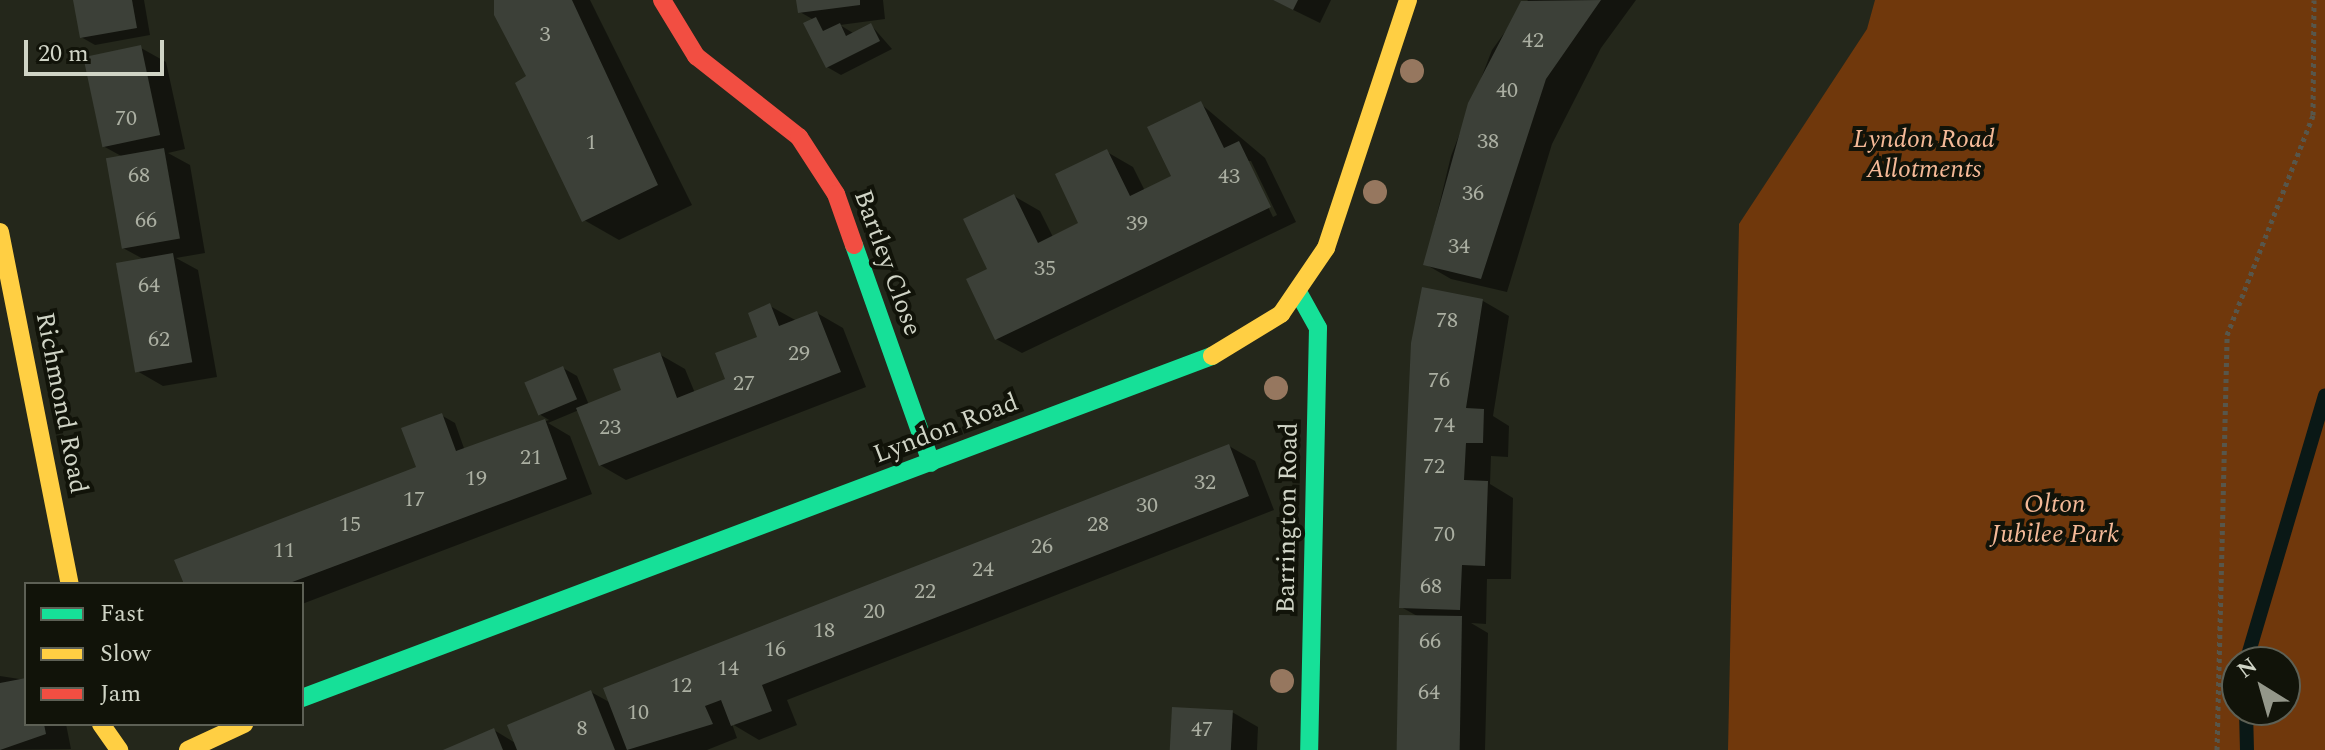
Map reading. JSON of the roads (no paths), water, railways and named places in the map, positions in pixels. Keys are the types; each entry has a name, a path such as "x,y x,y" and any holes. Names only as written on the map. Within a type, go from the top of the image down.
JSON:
{"street":[{"name":"Bartley Close","path":"662,0 696,56 799,137 836,194 931,463"},
{"name":"Lyndon Road","path":"304,697 1208,358 1261,330 1298,292 1326,248 1408,0"},
{"name":"Richmond Road","path":"0,232 70,582"},
{"name":"Barrington Road","path":"1298,292 1318,328 1309,750"},
{"path":"102,726 119,750"},
{"path":"188,750 240,726"}],"waterway":[{"path":"2251,646 2325,395"},
{"path":"2246,726 2247,750"}],"park label":[{"name":"Lyndon Road Allotments","path":"1924,155"},
{"name":"Olton Jubilee Park","path":"2055,520"}]}
